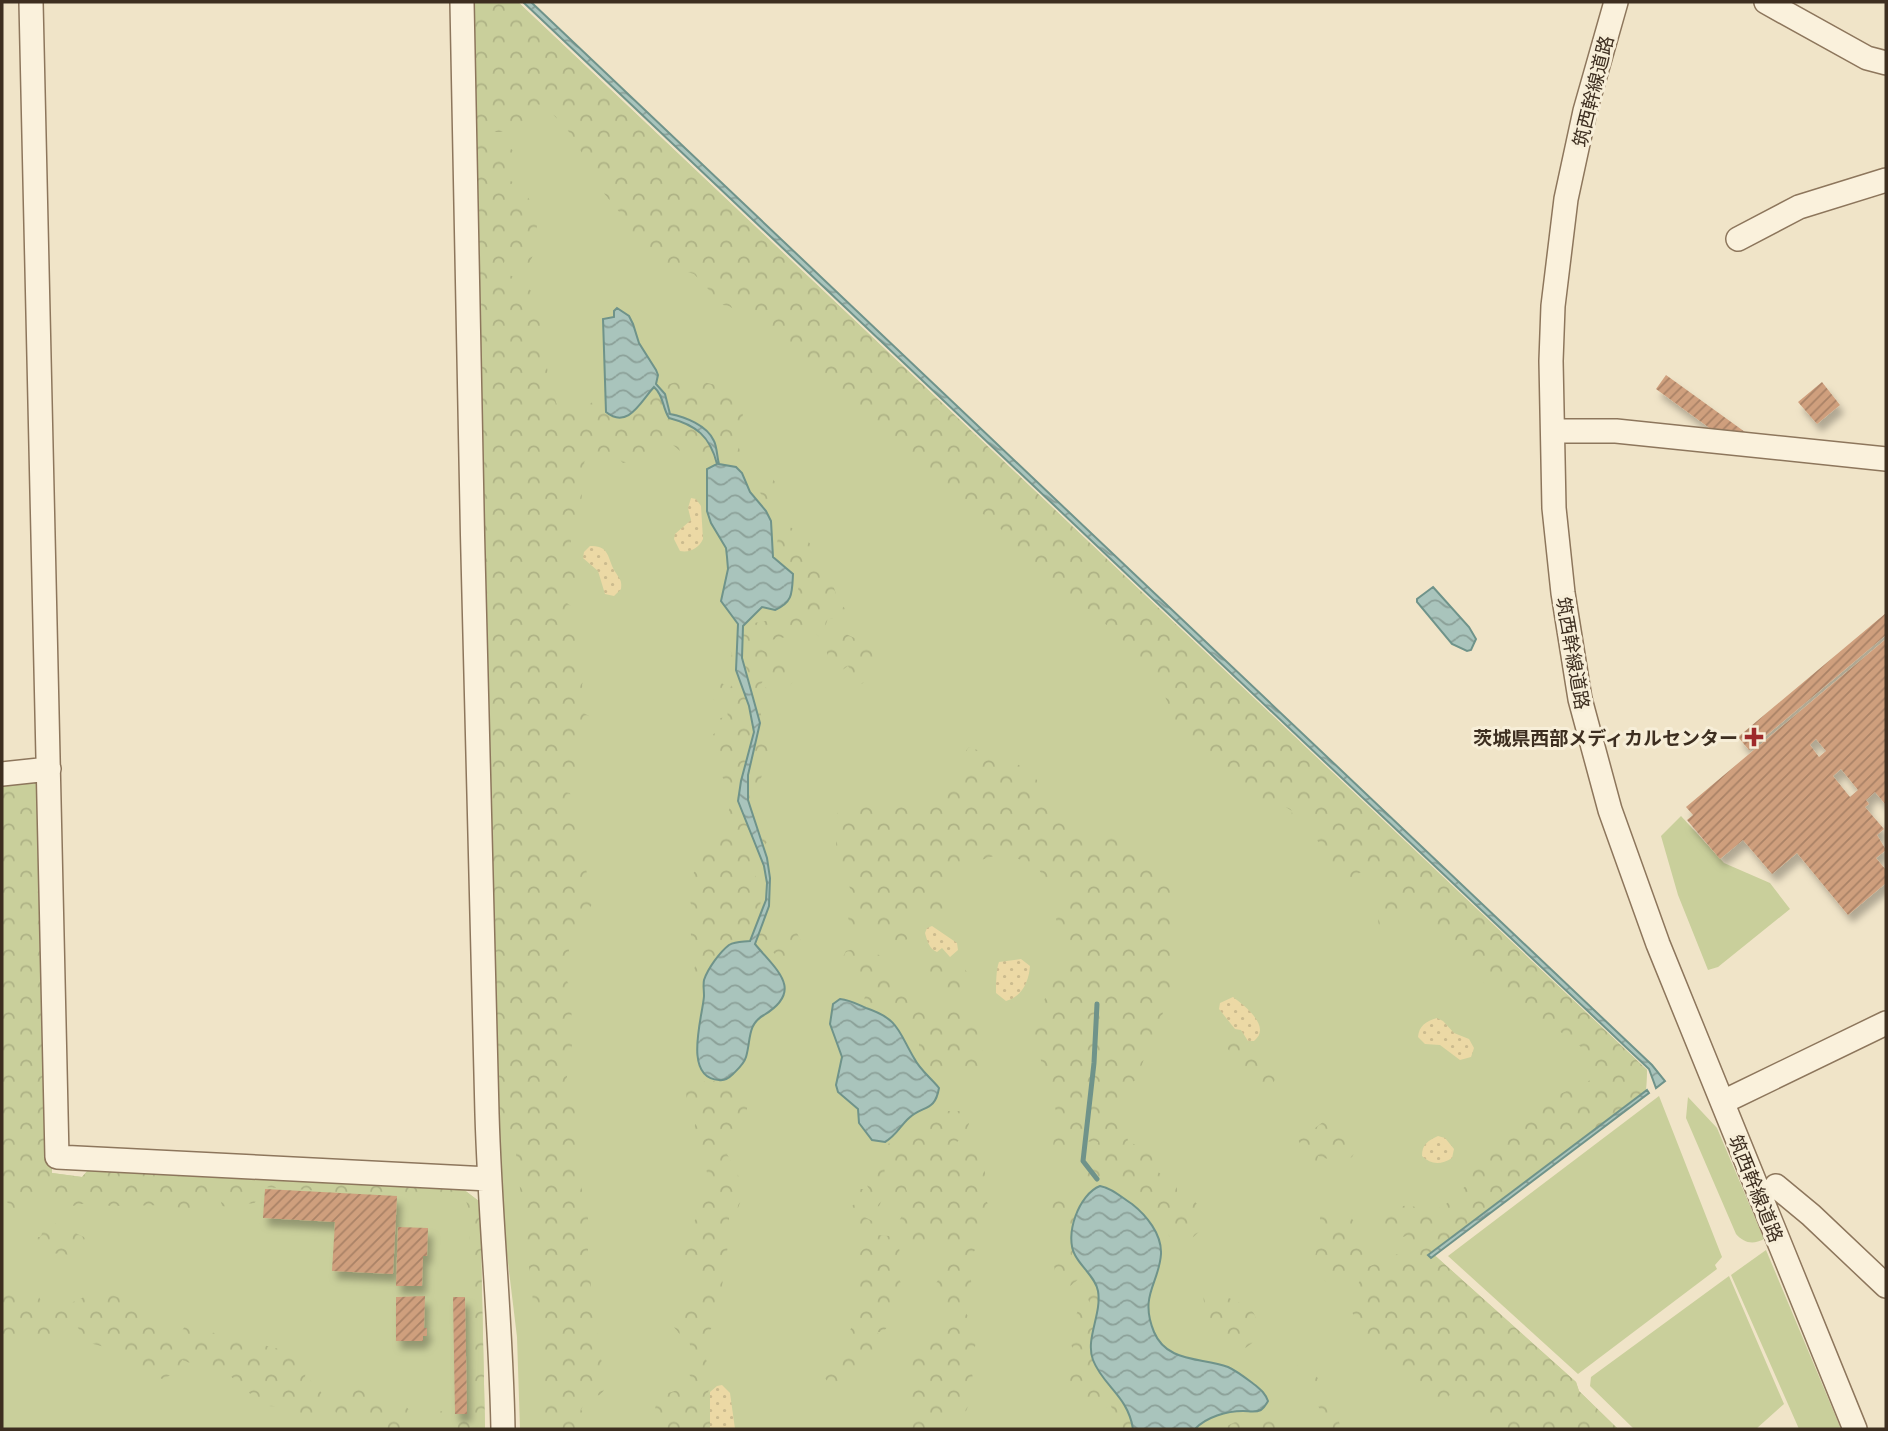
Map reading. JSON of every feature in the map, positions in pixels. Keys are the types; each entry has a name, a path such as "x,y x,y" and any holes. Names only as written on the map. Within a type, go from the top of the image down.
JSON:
{"street":[{"path":"31,2 57,1157 489,1179"},
{"path":"462,2 477,783 489,1179 501,1338 503,1429"},
{"name":"筑西幹線道路","path":"1616,2 1585,111 1566,199 1553,306 1554,508 1563,593 1580,699 1619,834 1658,944 1856,1429"},
{"path":"1766,2 1867,58 1886,64"},
{"path":"1738,239 1799,207 1886,180"},
{"path":"1553,432 1616,431 1886,459"},
{"path":"2,774 49,769"},
{"path":"1723,1102 1886,1023"},
{"path":"1776,1186 1886,1286"}],"green space":[{"path":"469,2 518,2 1647,1070 1646,1090 1431,1252 1576,1382 1579,1391 1618,1429 520,1429 517,1337 500,1197"},
{"path":"469,2 518,2 1647,1070 1646,1090 1431,1252 1576,1382 1579,1391 1618,1429 1491,1429 1490,1418 1449,1395 1442,1413 1424,1401 1411,1377 1361,1335 1348,1301 1368,1267 1411,1248 1408,1235 1396,1240 1377,1225 1386,1218 1391,1209 1411,1206 1430,1213 1445,1205 1471,1181 1470,1160 1523,1120 1525,1110 1595,1078 1588,1052 1514,998 1487,987 1450,934 1425,922 1416,910 1390,929 1379,926 1376,907 1386,893 1378,879 1364,870 1358,874 1355,885 1346,886 1334,880 1332,862 1317,840 1318,828 1312,820 1297,824 1291,819 1292,811 1281,804 1250,802 1237,783 1185,735 1172,717 1153,672 1138,654 1090,610 1047,584 1027,565 1001,529 977,509 945,493 906,461 865,411 824,389 782,340 758,329 751,321 729,306 723,305 694,274 670,267 631,234 625,219 589,175 582,153 567,129 545,106 536,104 531,118 518,127 503,132 487,131 472,122"},
{"path":"483,138 503,143 519,157 518,165 503,173 504,178 517,184 538,210 535,251 528,266 516,269 506,257 503,266 492,277 495,281 509,275 517,278 542,301 547,367 557,405 578,408 598,399 624,402 640,411 667,385 687,378 724,387 740,403 743,415 736,439 740,451 759,473 769,475 784,492 767,502 738,464 719,451 700,457 687,457 673,445 667,445 639,461 623,463 612,454 600,452 589,453 584,463 588,472 583,485 579,520 571,539 571,546 580,560 579,567 577,575 560,598 571,606 573,616 584,632 582,645 577,651 585,674 582,685 586,699 580,711 589,716 591,726 589,737 584,740 570,740 580,769 563,787 565,792 570,793 576,824 577,852 586,868 592,904 567,941 573,971 567,981 579,1000 578,1005 571,1006 573,1038 565,1089 578,1117 576,1167 588,1213 588,1259 596,1331 606,1353 601,1359 608,1385 601,1394 585,1402 581,1410 588,1416 589,1429 545,1429 544,1319 534,1310 515,1145 498,1134 473,141"},
{"path":"779,525 797,531 807,540 817,556 811,568 827,577 836,594 828,598 829,603 840,604 848,611 840,619 828,618 825,627 837,637 846,634 869,645 874,659 863,683 857,686 846,680 852,673 848,666 841,671 828,664 826,642 814,633 795,628 790,630 791,636 771,640 756,631 752,644 778,659 795,679 788,688 773,684 766,677 761,684 769,690 765,698 756,696 763,722 772,729 770,757 752,799 757,822 767,842 753,862 753,872 762,888 760,908 752,930 794,927 801,941 801,951 789,959 777,956 765,944 741,937 730,942 711,996 696,995 689,985 701,948 691,936 690,924 700,918 690,902 691,885 694,872 703,866 699,858 725,818 731,800 729,788 717,766 708,739 718,730 713,719 728,717 726,705 714,700 712,688 721,683 731,687 735,680 730,661 732,654 723,624 748,630 753,623 773,619 786,611 795,598 801,579 776,554"},
{"path":"969,747 1024,767 1037,780 1039,798 1073,822 1089,842 1109,834 1129,844 1154,862 1171,892 1176,964 1157,1035 1136,1080 1119,1089 1124,1095 1122,1103 1109,1105 1129,1143 1152,1148 1159,1161 1158,1172 1177,1185 1177,1194 1190,1195 1200,1208 1201,1230 1190,1240 1177,1242 1169,1236 1166,1220 1168,1213 1158,1219 1149,1214 1145,1196 1141,1193 1127,1195 1109,1180 1083,1184 1084,1163 1098,1147 1098,1142 1076,1141 1061,1156 1053,1148 1056,1111 1036,1044 1034,1024 1054,981 1074,961 1077,949 1060,930 1056,919 1060,906 1076,890 1071,881 1052,885 1045,880 1037,866 1042,860 1039,857 1029,863 1003,853 972,863 947,889 947,919 937,916 922,903 900,919 907,922 914,932 903,943 893,941 876,927 862,933 852,931 847,914 852,894 836,849 837,813 864,803 883,802 911,811 931,802 954,785 962,759"},
{"path":"40,782 52,1173 82,1177 90,1168 463,1189 480,1202 485,1429 2,1429 2,786"},
{"path":"40,782 52,1173 82,1177 90,1168 463,1189 480,1202 485,1429 448,1426 441,1424 432,1414 444,1411 464,1420 475,1421 469,1210 466,1201 264,1187 254,1203 235,1208 222,1206 220,1198 187,1210 170,1205 110,1206 95,1201 68,1207 64,1201 50,1198 30,1199 22,1209 13,1208 5,1200 2,1202 2,786"},
{"path":"1681,816 1724,863 1770,883 1790,909 1718,967 1708,970 1678,895 1661,836"},
{"path":"862,947 881,956 891,970 888,977 901,976 909,987 913,1007 920,1004 938,1015 950,1008 952,995 922,974 928,961 939,956 958,961 967,972 962,981 968,990 960,1004 968,1005 973,1013 972,1022 979,1025 981,1035 977,1043 985,1054 985,1063 976,1075 948,1067 934,1074 919,1060 919,1035 912,1024 904,1028 883,1009 870,1006 864,1000 867,989 843,976 838,967 846,951"},
{"path":"1231,1030 1265,1055 1275,1066 1275,1080 1269,1090 1252,1087 1241,1071 1236,1070 1234,1057 1224,1044 1226,1033"},
{"path":"707,1080 741,1086 749,1101 740,1135 727,1154 745,1189 738,1208 729,1216 729,1238 720,1300 712,1327 703,1342 709,1367 717,1374 708,1392 712,1402 711,1429 651,1429 658,1394 677,1390 691,1377 682,1365 691,1350 689,1340 682,1337 673,1326 684,1312 709,1290 705,1278 695,1278 685,1269 686,1244 693,1223 704,1210 699,1203 708,1180 704,1153 694,1136 696,1113 687,1102 686,1092"},
{"path":"1659,1096 1722,1257 1715,1265 1717,1269 1578,1374 1448,1256"},
{"path":"1688,1097 1717,1128 1764,1239 1749,1242 1736,1234 1686,1118"},
{"path":"942,1111 960,1111 970,1117 965,1133 947,1151 974,1151 985,1165 985,1176 972,1183 986,1200 992,1221 962,1268 971,1280 972,1291 962,1307 973,1324 977,1337 972,1361 973,1396 966,1411 939,1422 934,1429 908,1429 922,1402 920,1397 910,1398 899,1392 912,1380 902,1365 913,1353 927,1347 925,1329 957,1312 953,1308 945,1310 939,1304 936,1283 954,1257 937,1244 929,1252 917,1249 898,1224 914,1187 908,1182 905,1185 907,1192 900,1197 892,1192 898,1170 897,1163 885,1167 884,1176 878,1178 882,1189 875,1195 882,1200 879,1206 861,1215 876,1223 877,1235 889,1236 898,1242 901,1259 894,1268 901,1283 903,1302 888,1304 894,1312 894,1319 883,1332 878,1332 880,1351 867,1354 865,1357 868,1361 864,1367 858,1365 850,1368 854,1377 850,1384 832,1387 824,1377 828,1362 838,1355 840,1346 852,1337 850,1330 858,1317 854,1313 855,1306 862,1300 857,1293 857,1283 866,1276 857,1271 858,1255 871,1241 869,1232 848,1229 841,1220 844,1211 861,1200 859,1189 869,1189 864,1180 871,1172 866,1167 877,1158 866,1150 898,1138 912,1141 916,1133 913,1124"},
{"path":"1327,1119 1348,1127 1358,1147 1352,1157 1341,1163 1318,1156 1317,1162 1310,1165 1295,1133 1305,1125 1315,1128"},
{"path":"1065,1195 1072,1199 1075,1205 1081,1197 1086,1199 1093,1258 1141,1429 1121,1429 1110,1404 1098,1415 1070,1400 1065,1388 1084,1358 1084,1350 1073,1349 1070,1337 1072,1327 1080,1305 1090,1304 1080,1278 1069,1287 1060,1289 1056,1277 1054,1257 1057,1239 1064,1243 1069,1261 1072,1260 1068,1243 1069,1227 1056,1226 1049,1205 1053,1196"},
{"path":"1330,1207 1356,1223 1366,1251 1359,1258 1359,1267 1330,1285 1316,1273 1311,1273 1320,1235 1320,1216"},
{"path":"54,1223 84,1237 91,1249 85,1256 52,1254 47,1247 36,1247 27,1243 30,1237 40,1237 40,1229"},
{"path":"1766,1250 1841,1429 1799,1429 1731,1275"},
{"path":"1729,1276 1784,1404 1756,1429 1634,1429 1590,1386 1591,1377"},
{"path":"36,1289 44,1303 67,1308 84,1297 99,1309 109,1294 143,1310 155,1322 165,1340 175,1342 185,1326 193,1324 202,1330 308,1356 305,1377 318,1387 324,1402 332,1395 348,1397 348,1386 354,1383 365,1387 369,1401 400,1400 411,1412 416,1429 368,1429 361,1413 351,1414 346,1425 341,1424 335,1411 327,1411 315,1419 304,1419 283,1407 268,1406 257,1400 227,1373 182,1360 178,1372 162,1379 132,1361 128,1362 123,1352 86,1342 76,1324 65,1326 69,1340 57,1341 37,1334 2,1340 2,1293"},
{"path":"1215,1289 1247,1307 1256,1318 1255,1341 1244,1349 1226,1341 1213,1329 1209,1321 1203,1293"},
{"path":"1295,1365 1305,1368 1321,1381 1331,1399 1341,1429 1331,1429"},
{"path":"1267,1408 1275,1408 1288,1429 1222,1429 1242,1419 1263,1418"}],"sand":[{"path":"691,498 696,499 701,506 703,539 694,549 680,551 674,539 675,534 691,520 688,508"},
{"path":"590,546 602,548 608,554 621,584 621,589 614,596 605,594 598,571 583,558 584,552"},
{"path":"932,926 957,943 958,950 950,957 942,948 937,952 929,944 925,933 927,928"},
{"path":"1021,959 1030,966 1026,983 1016,996 1006,1001 996,993 999,962"},
{"path":"1233,997 1250,1011 1258,1023 1259,1035 1254,1041 1248,1041 1241,1030 1235,1029 1219,1009 1220,1003"},
{"path":"1437,1018 1454,1033 1469,1039 1474,1048 1471,1057 1460,1060 1440,1045 1425,1044 1418,1037 1424,1024"},
{"path":"1438,1136 1445,1138 1454,1149 1452,1158 1436,1163 1422,1156 1426,1143"},
{"path":"722,1385 730,1393 735,1429 710,1429 710,1392"}],"water":[{"path":"523,2 531,2 1652,1065 1665,1081 1656,1088 1649,1069"},
{"path":"617,308 629,316 639,343 656,370 656,384 665,394 670,414 689,420 706,430 715,443 719,464 736,467 742,473 750,492 771,521 773,557 793,574 792,592 785,604 775,610 762,607 743,626 742,658 760,723 748,775 748,800 767,858 770,878 769,906 755,944 778,971 785,988 783,997 776,1006 755,1023 744,1062 723,1080 708,1077 701,1069 697,1044 706,975 729,945 750,941 766,900 764,866 738,801 754,732 749,706 736,670 738,624 721,601 728,569 726,548 707,511 707,469 717,464 714,454 706,439 694,428 669,418 660,394 654,387 627,416 614,417 606,412 603,319 614,317"},
{"path":"1433,587 1469,627 1476,639 1471,650 1467,651 1452,644 1417,602 1417,599"},
{"path":"840,999 877,1012 891,1022 919,1066 939,1088 931,1105 909,1118 885,1142 872,1140 859,1123 858,1109 838,1092 836,1085 842,1057 830,1024 833,1004"},
{"path":"1647,1090 1649,1093 1431,1258 1428,1255"},
{"path":"1100,1186 1137,1208 1148,1219 1159,1239 1160,1264 1148,1308 1154,1332 1160,1342 1176,1354 1228,1367 1238,1373 1266,1396 1268,1401 1261,1410 1224,1414 1205,1421 1195,1429 1133,1429 1126,1408 1093,1360 1091,1344 1098,1309 1098,1291 1072,1247 1073,1226 1080,1206 1092,1190"}],"building":[{"path":"1666,375 1745,432 1715,432 1656,389"},
{"path":"1822,382 1840,405 1817,424 1798,402"},
{"path":"1886,613 1886,635 1749,750 1738,737"},
{"path":"1886,639 1886,805 1875,792 1866,800 1869,804 1865,807 1884,829 1877,835 1886,850 1876,858 1886,870 1886,883 1848,915 1797,853 1772,874 1743,840 1720,859 1687,820 1693,815 1686,807","holes":["1816,739 1826,751 1819,757 1810,745","1841,769 1858,790 1850,797 1833,776"]},
{"path":"265,1189 397,1196 393,1274 332,1271 335,1222 263,1218"},
{"path":"398,1227 428,1228 422,1286 396,1286"},
{"path":"425,1296 424,1328 427,1328 427,1336 423,1336 423,1341 396,1341 396,1297"},
{"path":"453,1297 465,1297 467,1414 455,1414"}],"waterway":[{"path":"1097,1004 1094,1063 1083,1161 1097,1179"}],"place":[{"name":"茨城県西部メディカルセンター","path":"1754,737"}]}
